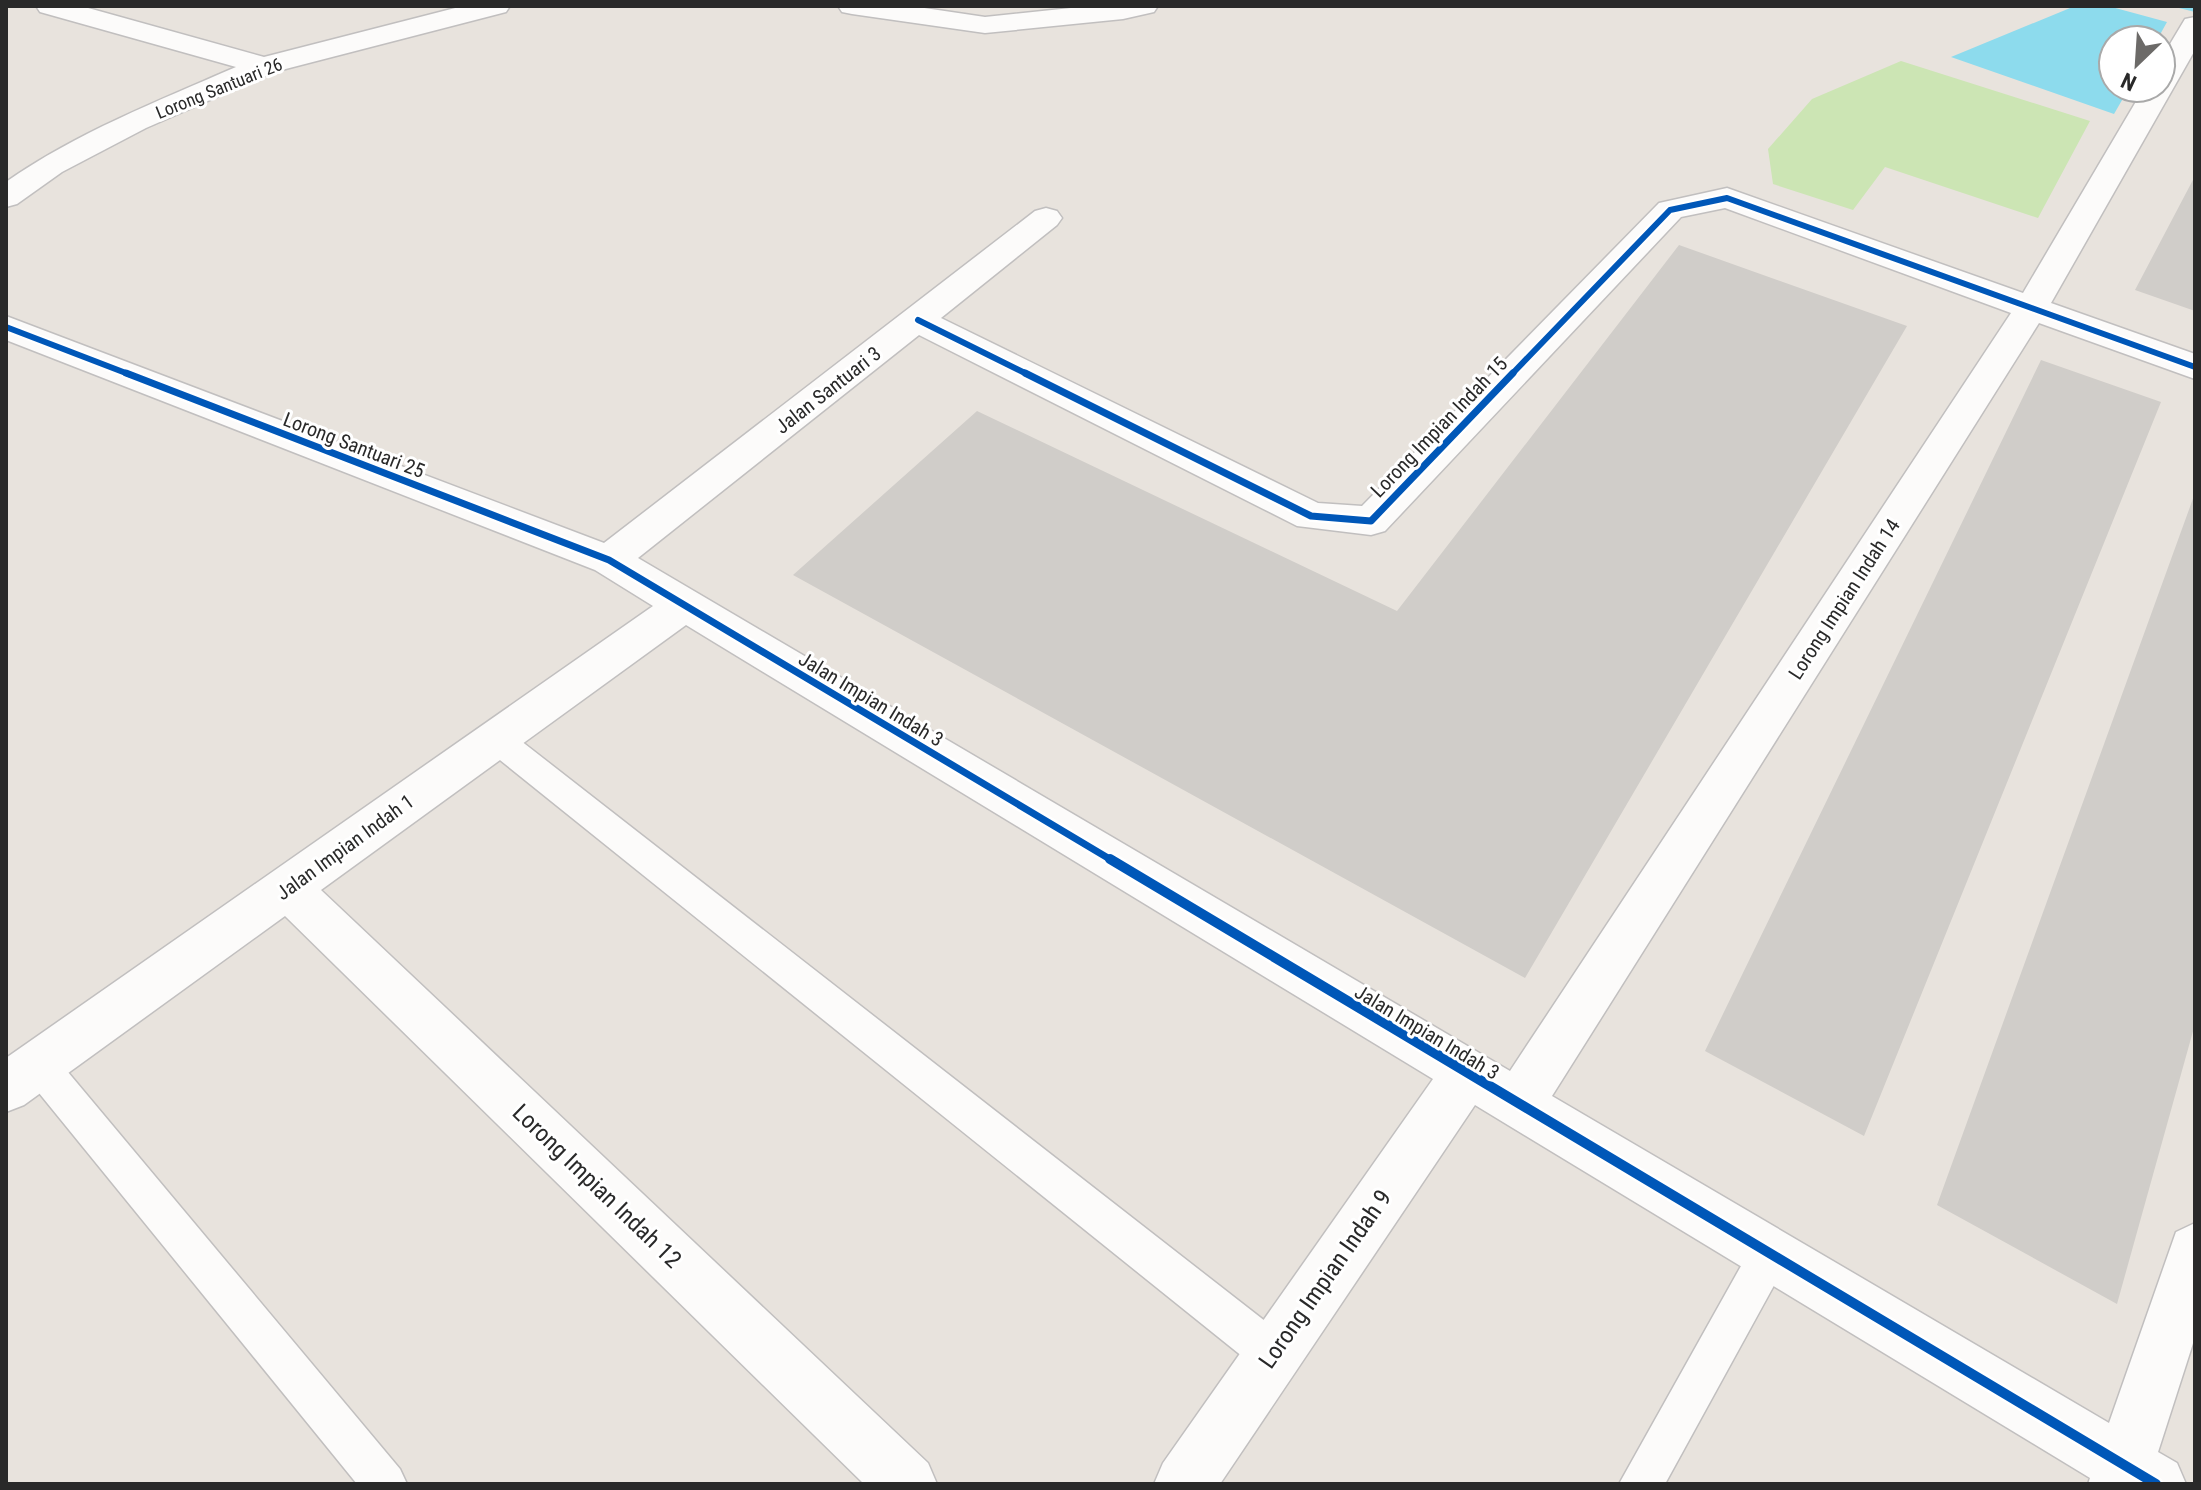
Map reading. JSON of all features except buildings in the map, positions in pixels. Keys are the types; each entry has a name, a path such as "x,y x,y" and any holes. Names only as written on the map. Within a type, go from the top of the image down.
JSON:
{"street":[{"path":"50,6 264,66"},
{"name":"Lorong Santuari 26","path":"6,197 51,165 135,122 264,66 496,6"},
{"path":"852,6 985,25 1123,11 1144,6"},
{"name":"Lorong Impian Indah 14","path":"2177,56 2195,25"},
{"name":"Lorong Impian Indah 14","path":"1518,1104 2032,307 2150,104"},
{"name":"Lorong Impian Indah 15","path":"918,320 1311,516 1371,521 1670,210 1727,198 2032,307"},
{"name":"Jalan Santuari 3","path":"609,560 1046,218"},
{"path":"2032,307 2195,367"},
{"name":"Lorong Santuari 25","path":"6,327 609,560 683,606"},
{"name":"Jalan Impian Indah 3","path":"683,606 1518,1104 2133,1478"},
{"name":"Jalan Impian Indah 1","path":"22,1076 683,606"},
{"name":"Lorong Impian Indah 12","path":"288,888 907,1484"},
{"name":"Lorong Impian Indah 9","path":"1184,1484 1466,1074"},
{"path":"2133,1478 2195,1251"}],"lane":[{"path":"496,739 1273,1354"},
{"path":"22,1076 385,1484"},
{"path":"1641,1484 1769,1255"}],"green space":[{"path":"1901,61 2090,121 2038,218 1885,167 1853,210 1773,184 1768,149 1812,99"}],"water":[{"path":"2075,6 2108,6 2167,22 2097,24 2097,104 2120,104 2114,114 1951,57"}],"waterway":[{"path":"2183,6 2195,9"}],"cycle path":[{"path":"918,320 1311,516 1371,521 1670,210 1727,198 2195,367"},
{"path":"6,327 609,560 2156,1484"}]}
